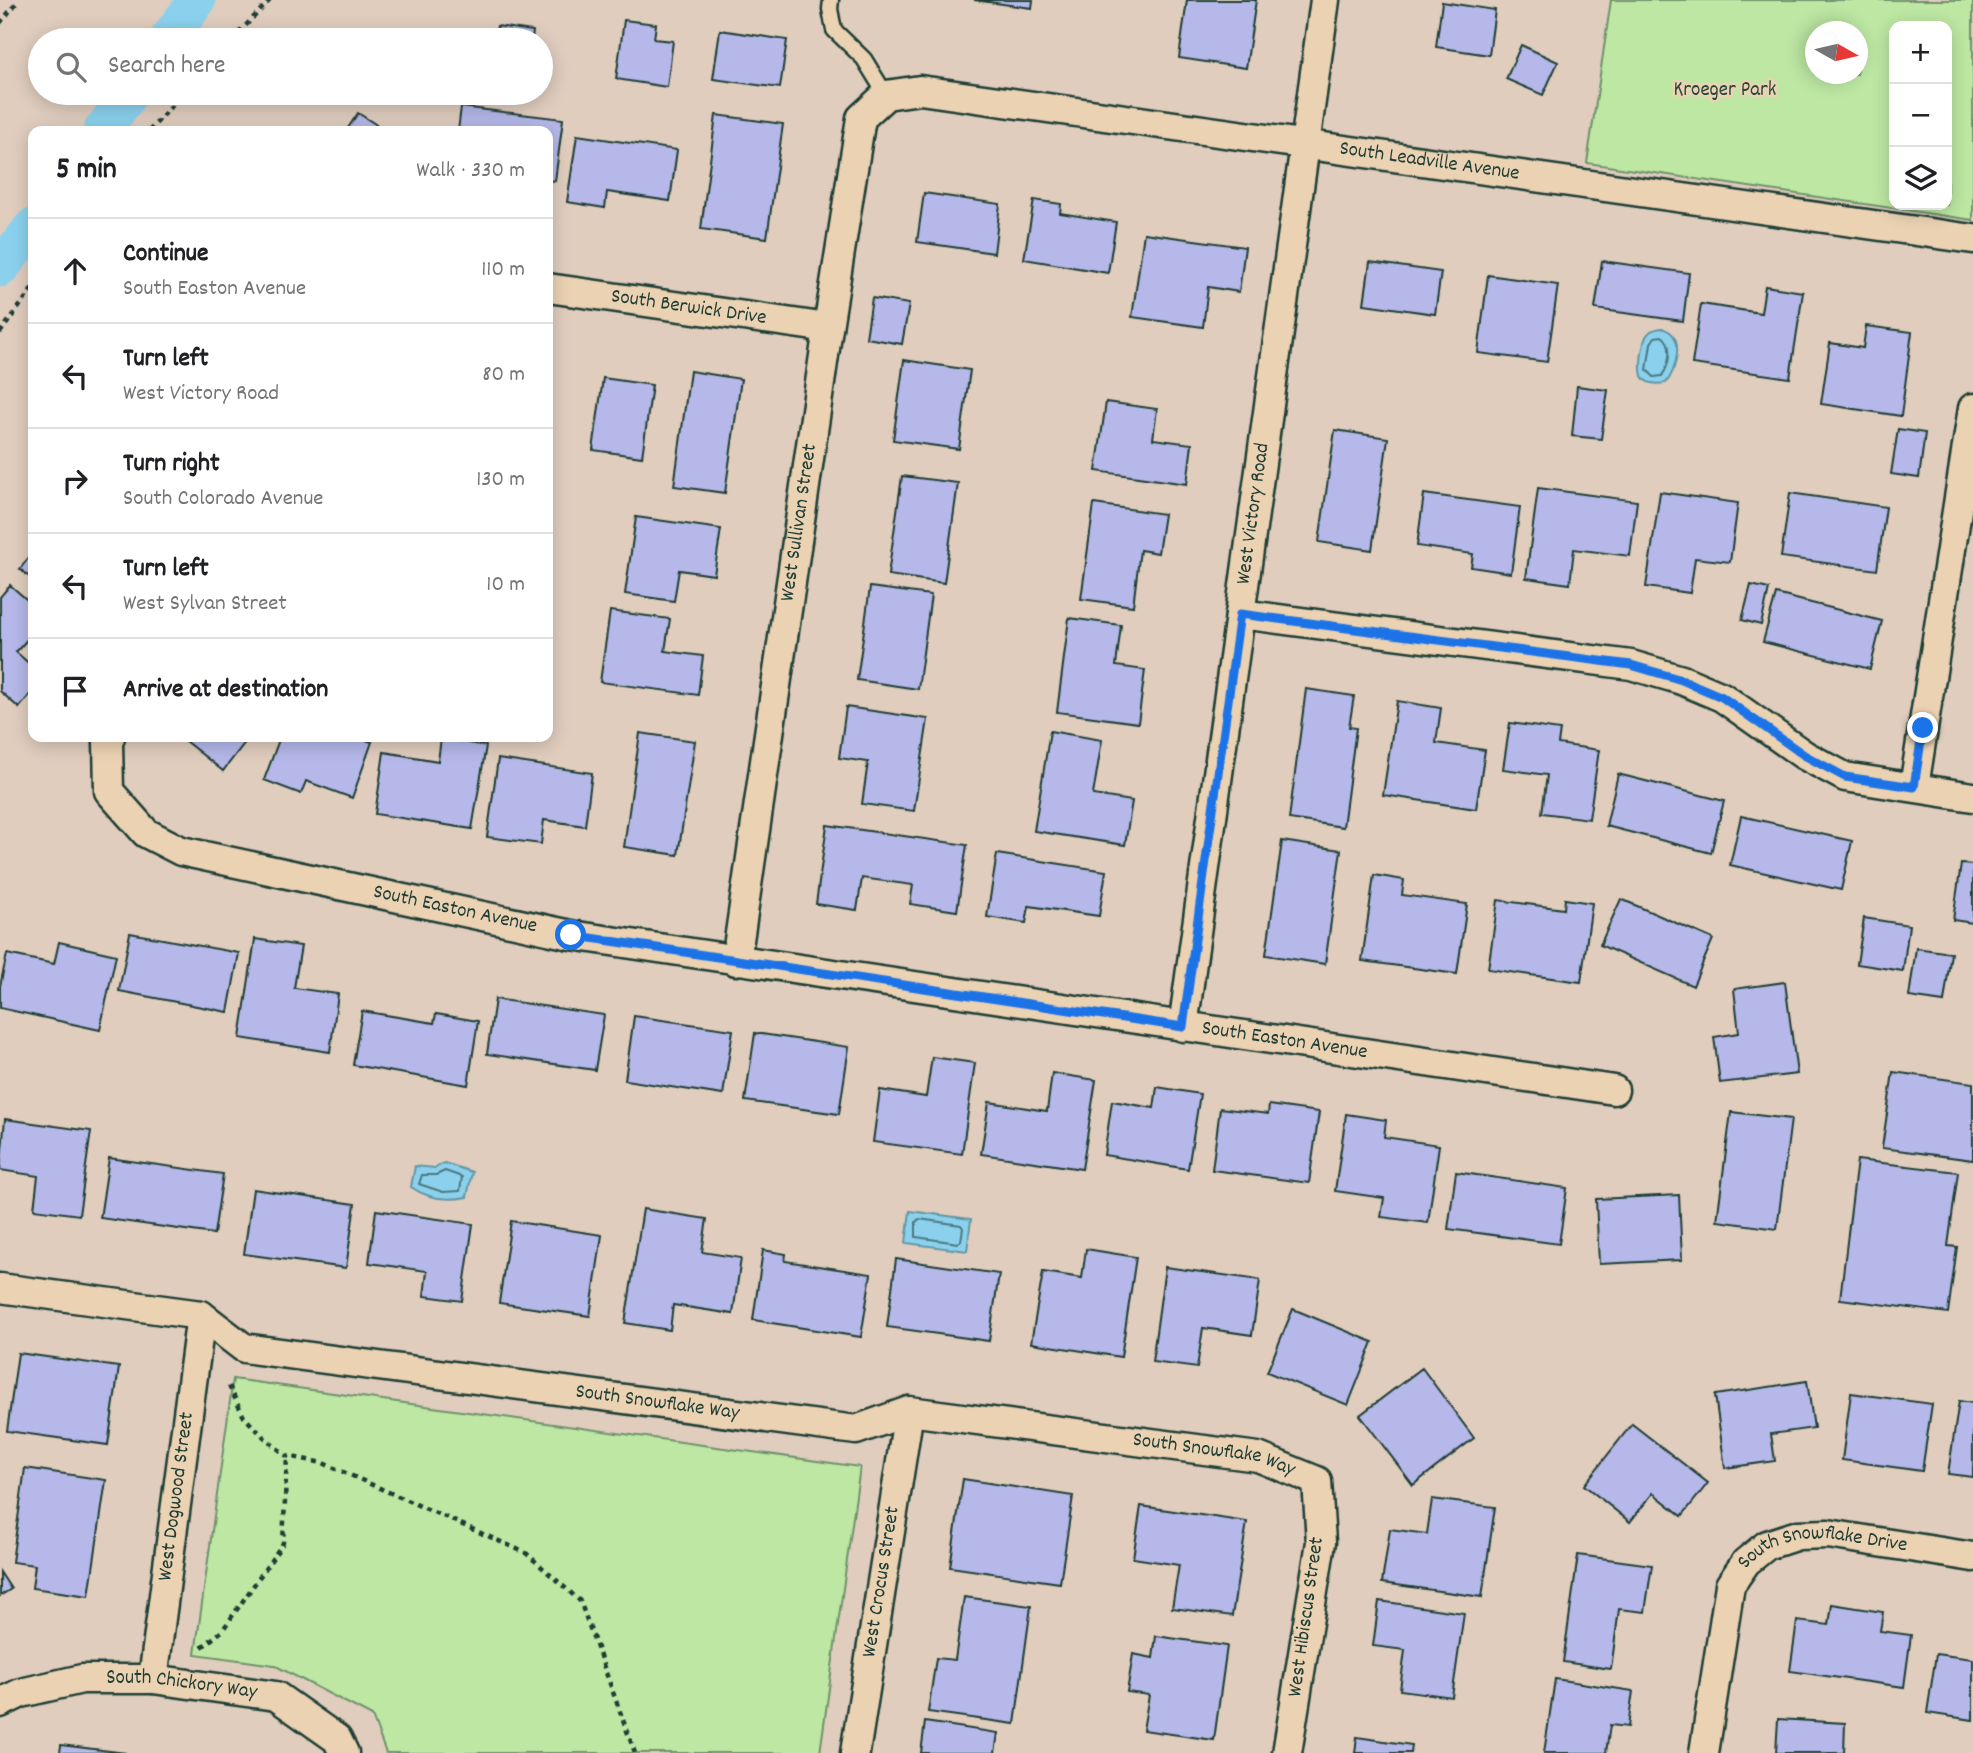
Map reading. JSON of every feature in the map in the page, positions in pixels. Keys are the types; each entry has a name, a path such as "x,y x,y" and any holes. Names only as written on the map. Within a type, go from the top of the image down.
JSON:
{"street":[{"name":"West Victory Road","path":"1183,1027 1325,0"},
{"name":"South Leadville Avenue","path":"886,96 920,90 1973,239"},
{"name":"West Sullivan Street","path":"736,961 861,118 886,96"},
{"name":"South Berwick Drive","path":"553,289 828,328"},
{"path":"1914,787 1973,408"},
{"path":"1240,614 1631,665 1682,680 1722,697 1804,755 1845,777 1973,797"},
{"name":"South Easton Avenue","path":"108,742 109,791 146,833 181,851 571,935 1614,1090"},
{"name":"South Snowflake Way","path":"0,1288 201,1315 244,1348 257,1350 856,1430 909,1411 1258,1457 1317,1481"},
{"name":"West Dogwood Street","path":"152,1679 201,1315"},
{"name":"West Crocus Street","path":"855,1753 909,1411"},
{"name":"West Hibiscus Street","path":"1287,1753 1321,1542 1317,1481"},
{"name":"South Snowflake Drive","path":"1703,1753 1730,1585 1746,1562 1768,1545 1798,1535 1828,1534 1973,1557"},
{"name":"South Chickory Way","path":"0,1703 21,1693 82,1679 152,1679 276,1696 337,1739 344,1753"}],"lane":[{"path":"831,0 834,30 864,59 886,96"}],"path":[{"path":"0,23 19,0"},
{"path":"244,28 270,0"},
{"path":"154,126 173,105"},
{"path":"0,333 28,295"},
{"path":"229,1386 244,1417 287,1456 323,1463 526,1553 580,1601 635,1753"},
{"path":"202,1647 222,1631 283,1543 287,1456"}],"green space":[{"name":"Kroeger Park","path":"1611,0 1973,0 1973,220 1905,210 1952,210 1952,21 1889,21 1889,208 1587,163"},
{"path":"233,1379 860,1467 820,1753 386,1753 372,1716 274,1665 195,1654"}],"water":[{"path":"1662,328 1670,332 1675,339 1676,359 1666,383 1650,383 1641,373 1642,352 1649,333"},
{"path":"444,1163 472,1172 467,1197 438,1198 411,1187 415,1166 435,1168"},
{"path":"910,1211 971,1219 967,1251 906,1243"}],"building":[{"path":"974,0 1033,0 1032,8"},
{"path":"1187,0 1256,0 1246,68 1179,58"},
{"path":"1442,2 1495,10 1489,55 1436,47"},
{"path":"624,20 656,24 654,39 673,41 667,87 616,79"},
{"path":"720,30 787,40 780,88 713,79"},
{"path":"1521,45 1558,62 1543,95 1506,79"},
{"path":"461,107 563,119 555,181 553,126 459,126"},
{"path":"358,113 378,126 349,126"},
{"path":"716,115 783,124 767,238 701,229"},
{"path":"577,135 677,150 670,201 607,192 605,208 567,202"},
{"path":"924,193 1000,204 994,253 917,242"},
{"path":"1034,200 1061,204 1060,213 1116,222 1108,273 1024,259"},
{"path":"1144,233 1245,247 1239,292 1208,287 1203,327 1132,317"},
{"path":"1602,261 1689,273 1683,321 1595,309"},
{"path":"1370,262 1441,272 1435,314 1364,304"},
{"path":"1488,275 1558,285 1547,362 1478,353"},
{"path":"1765,286 1803,292 1790,378 1692,364 1701,304 1761,313"},
{"path":"872,298 909,304 902,344 866,338"},
{"path":"1866,326 1912,332 1901,416 1821,404 1830,343 1863,348"},
{"path":"904,360 970,370 959,449 893,440"},
{"path":"690,371 741,379 725,493 674,486"},
{"path":"603,378 652,385 642,457 593,450"},
{"path":"1577,386 1608,390 1601,439 1572,436"},
{"path":"1106,402 1157,409 1153,439 1192,444 1187,484 1096,471"},
{"path":"1898,429 1925,433 1919,478 1891,474"},
{"path":"1335,430 1388,438 1372,550 1319,542"},
{"path":"902,476 958,483 944,583 888,575"},
{"path":"1538,488 1637,501 1630,556 1574,549 1570,584 1526,578"},
{"path":"1660,492 1738,503 1730,562 1695,558 1690,593 1646,587"},
{"path":"1790,493 1886,507 1877,570 1781,557"},
{"path":"1424,494 1520,507 1511,573 1471,567 1473,554 1417,546"},
{"path":"1094,504 1164,514 1158,553 1140,550 1133,606 1081,599"},
{"path":"636,517 721,529 714,575 679,570 674,601 625,594"},
{"path":"28,559 28,576 20,569"},
{"path":"10,585 28,601 28,639 16,652 28,663 28,697 19,708 0,691 0,597"},
{"path":"1751,585 1769,589 1761,625 1742,620"},
{"path":"870,587 931,595 918,689 857,680"},
{"path":"1776,594 1882,621 1870,669 1763,642"},
{"path":"610,611 670,619 665,651 703,656 698,695 600,682"},
{"path":"1069,618 1121,625 1116,666 1145,670 1138,723 1057,712"},
{"path":"1306,689 1354,696 1349,727 1356,728 1343,827 1289,819"},
{"path":"1397,701 1441,708 1436,743 1485,750 1476,809 1383,795"},
{"path":"846,707 928,719 914,811 862,804 868,762 839,758"},
{"path":"1510,723 1560,730 1558,744 1599,750 1589,819 1542,813 1547,775 1503,769"},
{"path":"1050,731 1102,740 1093,795 1132,801 1125,845 1034,831"},
{"path":"640,733 695,741 678,855 624,847"},
{"path":"186,742 245,742 223,771"},
{"path":"278,742 372,742 352,798 306,781 301,794 264,780"},
{"path":"440,742 486,746 472,829 375,814 384,752 438,761"},
{"path":"498,759 592,773 585,826 544,820 541,844 487,837"},
{"path":"1618,774 1724,801 1711,853 1606,826"},
{"path":"1741,816 1852,841 1841,890 1730,865"},
{"path":"827,825 967,845 957,911 910,904 913,885 862,878 857,910 816,904"},
{"path":"1282,841 1341,850 1325,964 1266,955"},
{"path":"997,854 1106,871 1099,916 1029,906 1026,923 987,917"},
{"path":"1961,864 1973,865 1973,923 1953,920"},
{"path":"1374,875 1404,880 1402,895 1467,904 1457,974 1362,961"},
{"path":"1565,899 1592,903 1581,982 1488,969 1498,900 1564,909"},
{"path":"1621,899 1713,939 1693,986 1600,945"},
{"path":"1864,918 1909,925 1903,971 1857,964"},
{"path":"130,933 239,953 228,1012 119,991"},
{"path":"255,939 301,946 294,988 338,994 330,1052 240,1038"},
{"path":"59,942 116,955 100,1030 0,1008 0,986 7,954 54,964"},
{"path":"1916,948 1951,953 1944,1002 1909,997"},
{"path":"1785,982 1797,1074 1720,1083 1714,1037 1739,1033 1734,989"},
{"path":"495,999 604,1015 595,1070 487,1054"},
{"path":"362,1011 434,1023 436,1014 478,1021 468,1085 353,1065"},
{"path":"634,1016 733,1030 723,1095 625,1080"},
{"path":"755,1033 849,1047 839,1114 745,1101"},
{"path":"932,1057 975,1063 962,1154 873,1142 880,1090 926,1097"},
{"path":"1893,1072 1973,1083 1973,1160 1882,1148"},
{"path":"1052,1073 1096,1080 1082,1169 981,1154 989,1102 1047,1111"},
{"path":"1157,1087 1200,1094 1188,1169 1104,1155 1112,1101 1154,1108"},
{"path":"1269,1105 1319,1112 1309,1183 1212,1170 1220,1108 1268,1114"},
{"path":"1731,1112 1791,1119 1777,1229 1717,1221"},
{"path":"1346,1114 1386,1120 1384,1137 1439,1145 1428,1223 1381,1217 1384,1198 1335,1191"},
{"path":"5,1119 91,1131 79,1215 34,1209 38,1176 0,1170"},
{"path":"109,1158 223,1174 214,1234 100,1218"},
{"path":"1857,1160 1958,1172 1948,1246 1957,1247 1948,1313 1840,1299"},
{"path":"1456,1172 1567,1188 1559,1244 1448,1229"},
{"path":"253,1189 355,1204 346,1268 244,1254"},
{"path":"1679,1195 1682,1260 1599,1264 1596,1199"},
{"path":"643,1209 707,1219 702,1252 741,1258 733,1314 673,1305 670,1330 625,1323"},
{"path":"376,1210 473,1224 462,1301 424,1296 427,1271 369,1263"},
{"path":"511,1221 602,1235 590,1316 499,1303"},
{"path":"1086,1249 1136,1257 1121,1357 1031,1343 1043,1272 1082,1278"},
{"path":"763,1250 786,1254 785,1261 871,1274 861,1337 753,1320"},
{"path":"896,1259 999,1274 989,1341 887,1327"},
{"path":"1165,1267 1260,1280 1252,1335 1203,1328 1197,1368 1152,1362"},
{"path":"1293,1309 1373,1342 1348,1405 1267,1372"},
{"path":"18,1353 119,1367 108,1445 7,1431"},
{"path":"1422,1368 1474,1438 1413,1485 1360,1415"},
{"path":"1807,1381 1814,1428 1771,1434 1775,1461 1725,1468 1715,1395"},
{"path":"1851,1393 1932,1404 1922,1471 1842,1460"},
{"path":"1959,1401 1973,1403 1973,1477 1948,1474"},
{"path":"1632,1424 1708,1483 1682,1516 1653,1493 1630,1522 1584,1485"},
{"path":"25,1468 106,1480 89,1596 32,1588 35,1565 12,1562"},
{"path":"963,1479 1073,1496 1060,1583 950,1567"},
{"path":"1432,1499 1495,1507 1482,1597 1382,1583 1390,1529 1427,1534"},
{"path":"1141,1506 1247,1522 1232,1616 1172,1608 1179,1565 1133,1558"},
{"path":"1578,1555 1652,1565 1645,1612 1619,1609 1611,1669 1563,1662"},
{"path":"0,1572 11,1589 0,1596"},
{"path":"964,1597 1031,1606 1015,1724 928,1712 936,1658 955,1660"},
{"path":"1379,1601 1464,1613 1452,1697 1400,1690 1405,1650 1373,1646"},
{"path":"1832,1604 1883,1612 1880,1631 1911,1635 1904,1687 1790,1671 1797,1621 1829,1625"},
{"path":"1156,1636 1227,1646 1214,1740 1143,1730 1149,1695 1127,1692 1133,1654 1153,1658"},
{"path":"1936,1654 1973,1659 1973,1720 1927,1713"},
{"path":"1555,1679 1633,1691 1628,1727 1610,1725 1606,1753 1544,1753"},
{"path":"1778,1719 1845,1723 1844,1753 1776,1753"},
{"path":"925,1722 998,1733 995,1753 921,1753"},
{"path":"1357,1737 1412,1745 1411,1753 1355,1753"},
{"path":"61,1745 126,1753 60,1753"}],"waterway":[{"path":"177,28 197,0"},
{"path":"106,126 121,105"},
{"path":"0,268 28,233"}],"route":[{"path":"571,935 1183,1027 1240,614 1631,665 1682,680 1722,697 1804,755 1845,777 1914,787 1923,728"}]}
